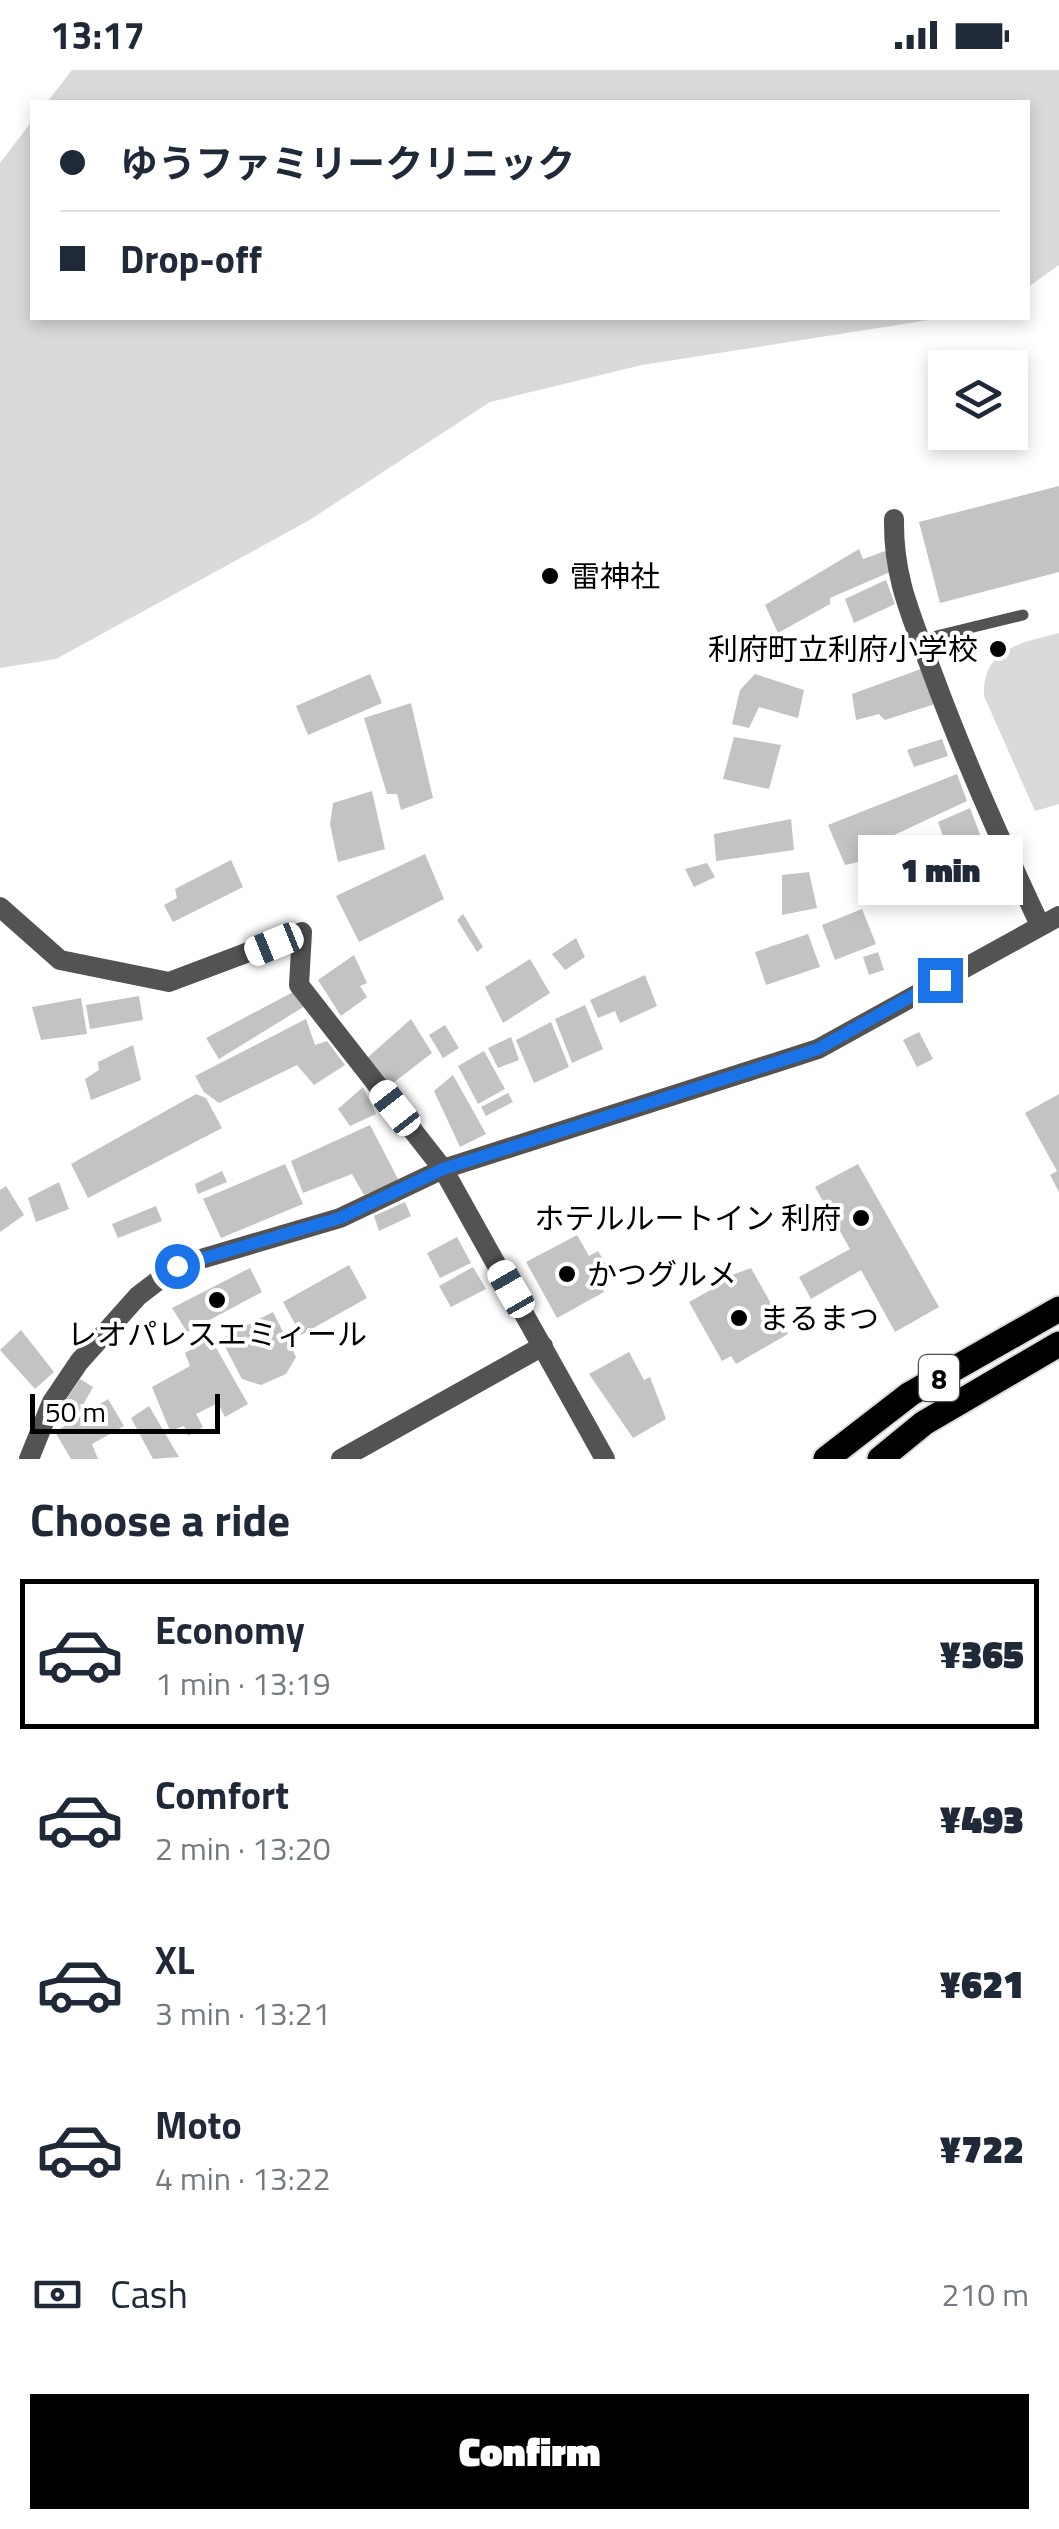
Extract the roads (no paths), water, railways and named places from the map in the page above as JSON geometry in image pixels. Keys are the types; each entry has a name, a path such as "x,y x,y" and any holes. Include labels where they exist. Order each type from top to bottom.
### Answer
{"main road":[{"name":"8","path":"826,1459 910,1394 1059,1309"},
{"name":"8","path":"880,1459 924,1423 1059,1344"}],"street":[{"path":"30,1459 52,1402 78,1362 138,1296 177,1266 340,1218 443,1169 818,1049 1049,921 966,764 894,563 894,519"},
{"path":"0,907 60,960 169,982 302,932 298,985 443,1169 605,1459"},
{"path":"341,1459 543,1346"}],"lane":[{"path":"920,640 1023,614"}],"place":[{"name":"雷神社","path":"550,576"},
{"name":"利府町立利府小学校","path":"998,649"},
{"name":"ホテルルートイン 利府","path":"861,1218"},
{"name":"かつグルメ","path":"567,1274"},
{"name":"レオパレスエミィール","path":"217,1300"},
{"name":"まるまつ","path":"739,1318"}]}
